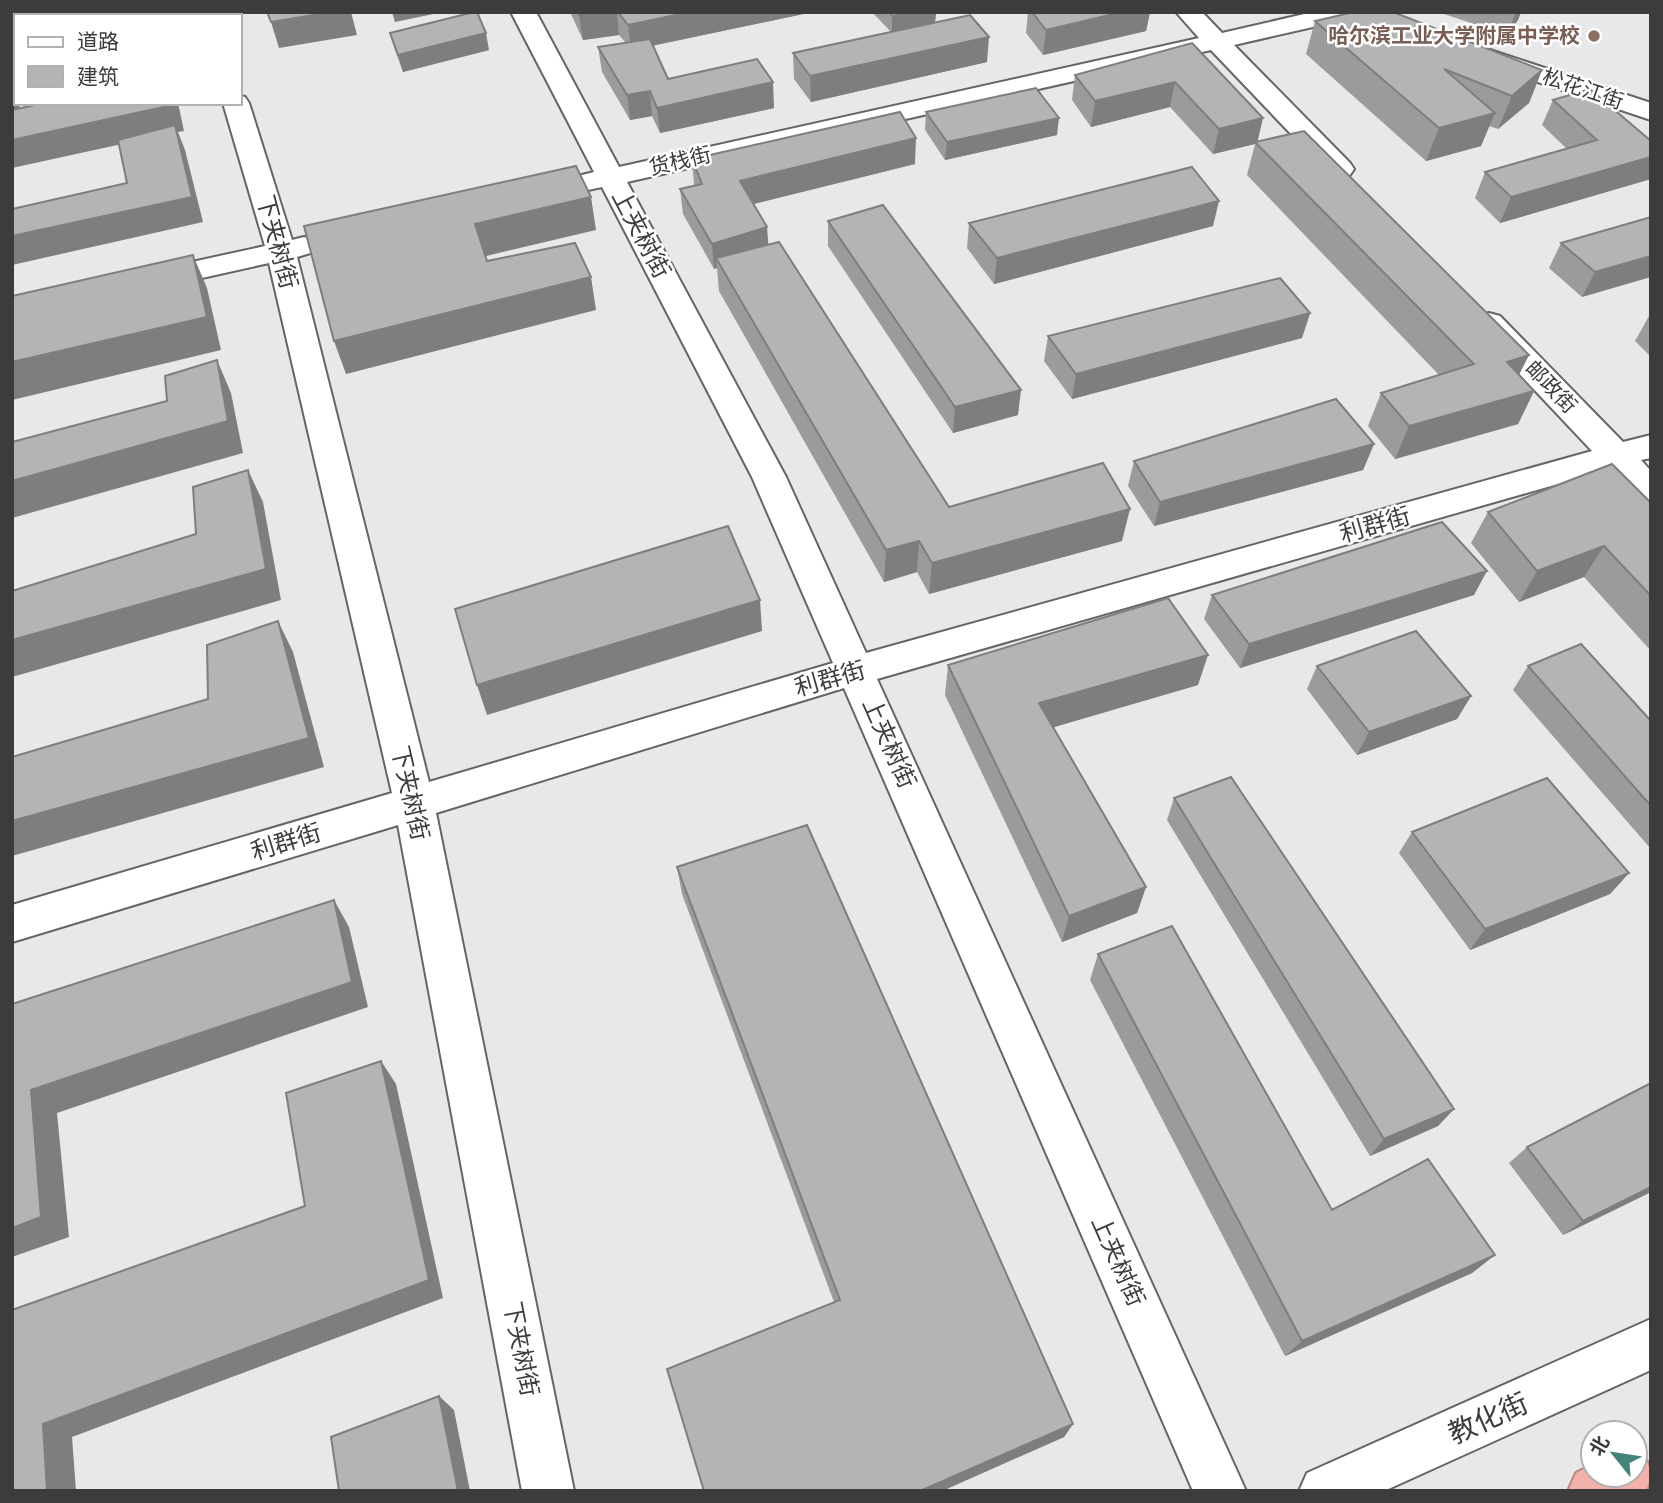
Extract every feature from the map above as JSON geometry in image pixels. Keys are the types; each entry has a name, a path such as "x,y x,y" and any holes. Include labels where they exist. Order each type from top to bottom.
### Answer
{"street":[{"name":"上夹树街","path":"523,12 769,477 1220,1491"},
{"path":"1188,12 1360,190"},
{"name":"货栈街","path":"558,189 1217,41 1358,14"},
{"name":"松花江街","path":"1472,51 1651,112"},
{"name":"下夹树街","path":"237,105 281,251 414,803 548,1491"},
{"path":"120,287 334,239"},
{"name":"邮政街","path":"1475,308 1634,451 1651,492"},
{"name":"利群街","path":"12,924 857,670 1634,451"},
{"name":"教化街","path":"1325,1491 1651,1344"}],"building":[{"path":"12,12 127,12 14,14 12,36"},
{"path":"267,12 332,12 271,22"},
{"path":"477,12 486,33 398,55 390,33"},
{"path":"618,12 690,12 628,25"},
{"path":"889,12 910,12 892,16"},
{"path":"1032,12 1122,12 1046,30"},
{"path":"1354,12 1393,12 1542,70 1512,96 1444,69 1495,113 1439,128 1315,21"},
{"path":"970,15 989,37 810,76 793,53"},
{"path":"650,39 668,79 757,59 773,82 657,108 650,91 627,95 598,47"},
{"path":"1192,43 1263,118 1219,129 1175,82 1095,101 1075,75"},
{"path":"1036,88 1059,118 947,142 926,112"},
{"path":"1590,89 1651,141 1651,157 1511,197 1485,172 1597,140 1553,100"},
{"path":"35,105 173,105 12,140 12,110"},
{"path":"900,112 916,138 740,181 767,227 712,244 680,189 702,184 692,159"},
{"path":"175,125 192,197 12,236 12,209 127,183 118,140"},
{"path":"1304,131 1529,355 1507,362 1534,391 1409,426 1381,393 1474,364 1255,142"},
{"path":"576,166 591,197 475,224 487,261 575,243 591,277 334,341 304,226"},
{"path":"1192,167 1219,201 997,258 969,223"},
{"path":"883,205 1021,390 955,407 828,221"},
{"path":"1651,217 1651,256 1595,272 1561,243"},
{"path":"779,242 949,507 1103,463 1130,509 932,563 919,541 886,550 716,258"},
{"path":"193,255 207,317 12,362 12,296"},
{"path":"1280,278 1310,313 1076,374 1048,336"},
{"path":"217,360 228,421 12,481 12,442 167,401 165,376"},
{"path":"1336,399 1374,444 1160,502 1134,461"},
{"path":"1612,464 1651,503 1651,596 1604,546 1537,571 1488,512"},
{"path":"248,470 266,569 12,640 12,591 196,534 193,487"},
{"path":"1442,522 1487,571 1249,644 1212,595"},
{"path":"728,526 760,600 477,685 455,609"},
{"path":"1168,598 1208,655 1039,703 1146,887 1069,916 948,665"},
{"path":"278,621 309,738 12,821 12,757 208,699 207,645"},
{"path":"1416,631 1471,696 1369,732 1317,666"},
{"path":"1581,644 1651,721 1651,806 1528,666"},
{"path":"1231,777 1454,1109 1384,1139 1174,798"},
{"path":"1547,778 1629,873 1485,929 1412,832"},
{"path":"807,825 1073,1424 920,1491 704,1491 667,1369 840,1300 677,867"},
{"path":"334,900 352,982 31,1090 41,1217 12,1228 12,1004"},
{"path":"1172,926 1332,1210 1428,1159 1495,1255 1302,1341 1098,954"},
{"path":"381,1061 429,1280 43,1424 47,1491 12,1491 12,1310 305,1206 286,1093"},
{"path":"1651,1083 1651,1187 1583,1221 1527,1147"},
{"path":"439,1396 458,1491 339,1491 331,1437"}],"place":[{"name":"哈尔滨工业大学附属中学校","path":"1594,36"}]}
